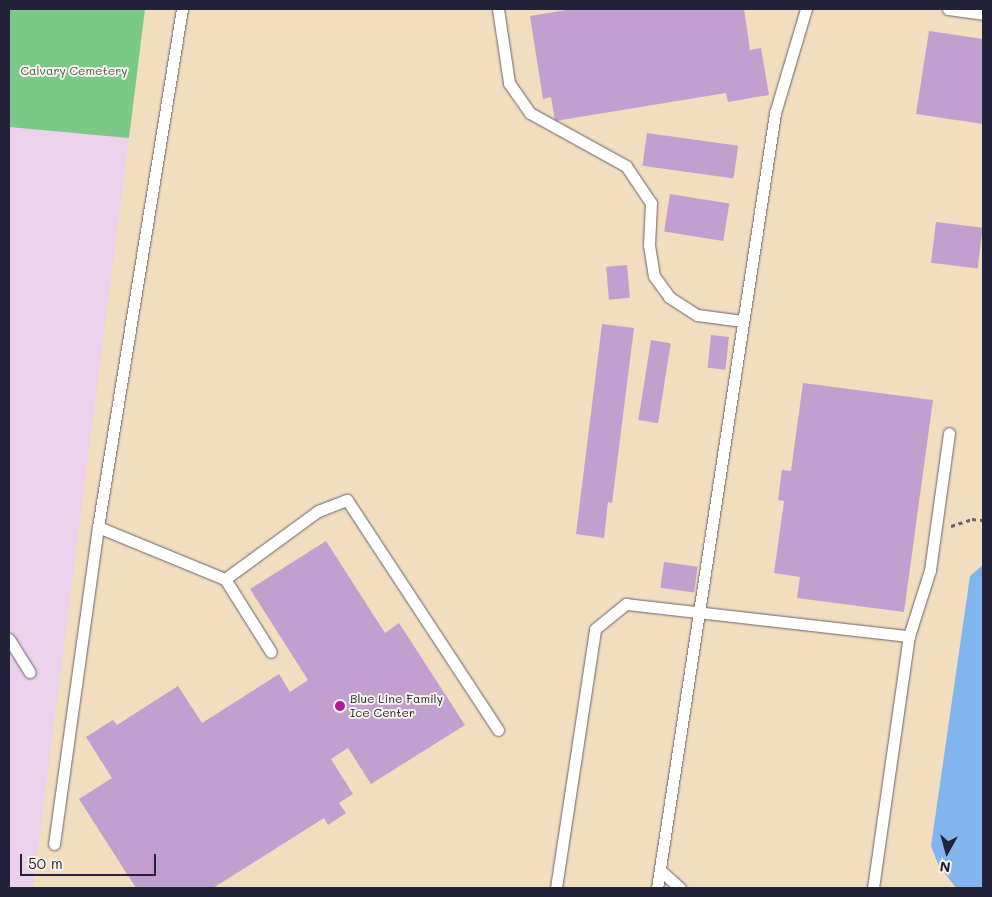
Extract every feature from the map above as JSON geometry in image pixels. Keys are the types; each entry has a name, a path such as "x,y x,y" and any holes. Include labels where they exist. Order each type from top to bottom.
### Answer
{"lane":[{"path":"54,844 98,527 182,9"},
{"path":"498,9 509,83 530,113 626,166 652,203 648,245 654,276 669,297 697,315 743,321"},
{"path":"657,888 775,112 806,9"},
{"path":"948,9 983,14"},
{"path":"873,888 909,636 930,570 949,433"},
{"path":"225,579 318,511 348,500 498,730"},
{"path":"98,527 225,579 271,652"},
{"path":"556,888 595,629 626,604 700,610 909,636"},
{"path":"9,639 30,672"},
{"path":"660,870 680,888"}],"path":[{"path":"946,529 961,521 983,520"}],"shaded area":[{"path":"9,127 129,138 33,888 9,888"}],"green space":[{"name":"Calvary Cemetery","path":"9,9 145,9 129,138 9,127"}],"water":[{"path":"983,565 983,888 956,888 938,864 931,846 970,576"}],"building":[{"path":"573,9 744,9 750,50 761,48 769,95 728,102 726,93 555,121 551,97 543,99 530,16"},
{"path":"929,31 983,39 983,124 916,114"},
{"path":"647,133 738,146 734,178 642,166"},
{"path":"670,194 729,203 723,241 664,232"},
{"path":"936,222 983,228 978,268 931,263"},
{"path":"627,265 630,298 609,300 606,267"},
{"path":"602,324 634,328 612,503 608,502 604,538 576,534"},
{"path":"711,335 729,337 725,370 708,368"},
{"path":"651,340 671,343 658,423 638,420"},
{"path":"803,383 933,400 904,612 797,598 800,577 774,573 784,501 778,500 782,470 791,471"},
{"name":"Blue Line Family Ice Center","path":"326,541 385,633 399,623 465,725 371,784 348,748 331,759 353,794 339,803 346,813 328,825 324,818 213,888 136,888 79,799 112,778 86,737 113,720 117,725 178,686 202,723 279,674 290,692 308,680 250,589"},
{"path":"664,562 698,567 694,592 660,588"}],"place":[{"name":"Blue Line Family Ice Center","path":"340,706"}]}
